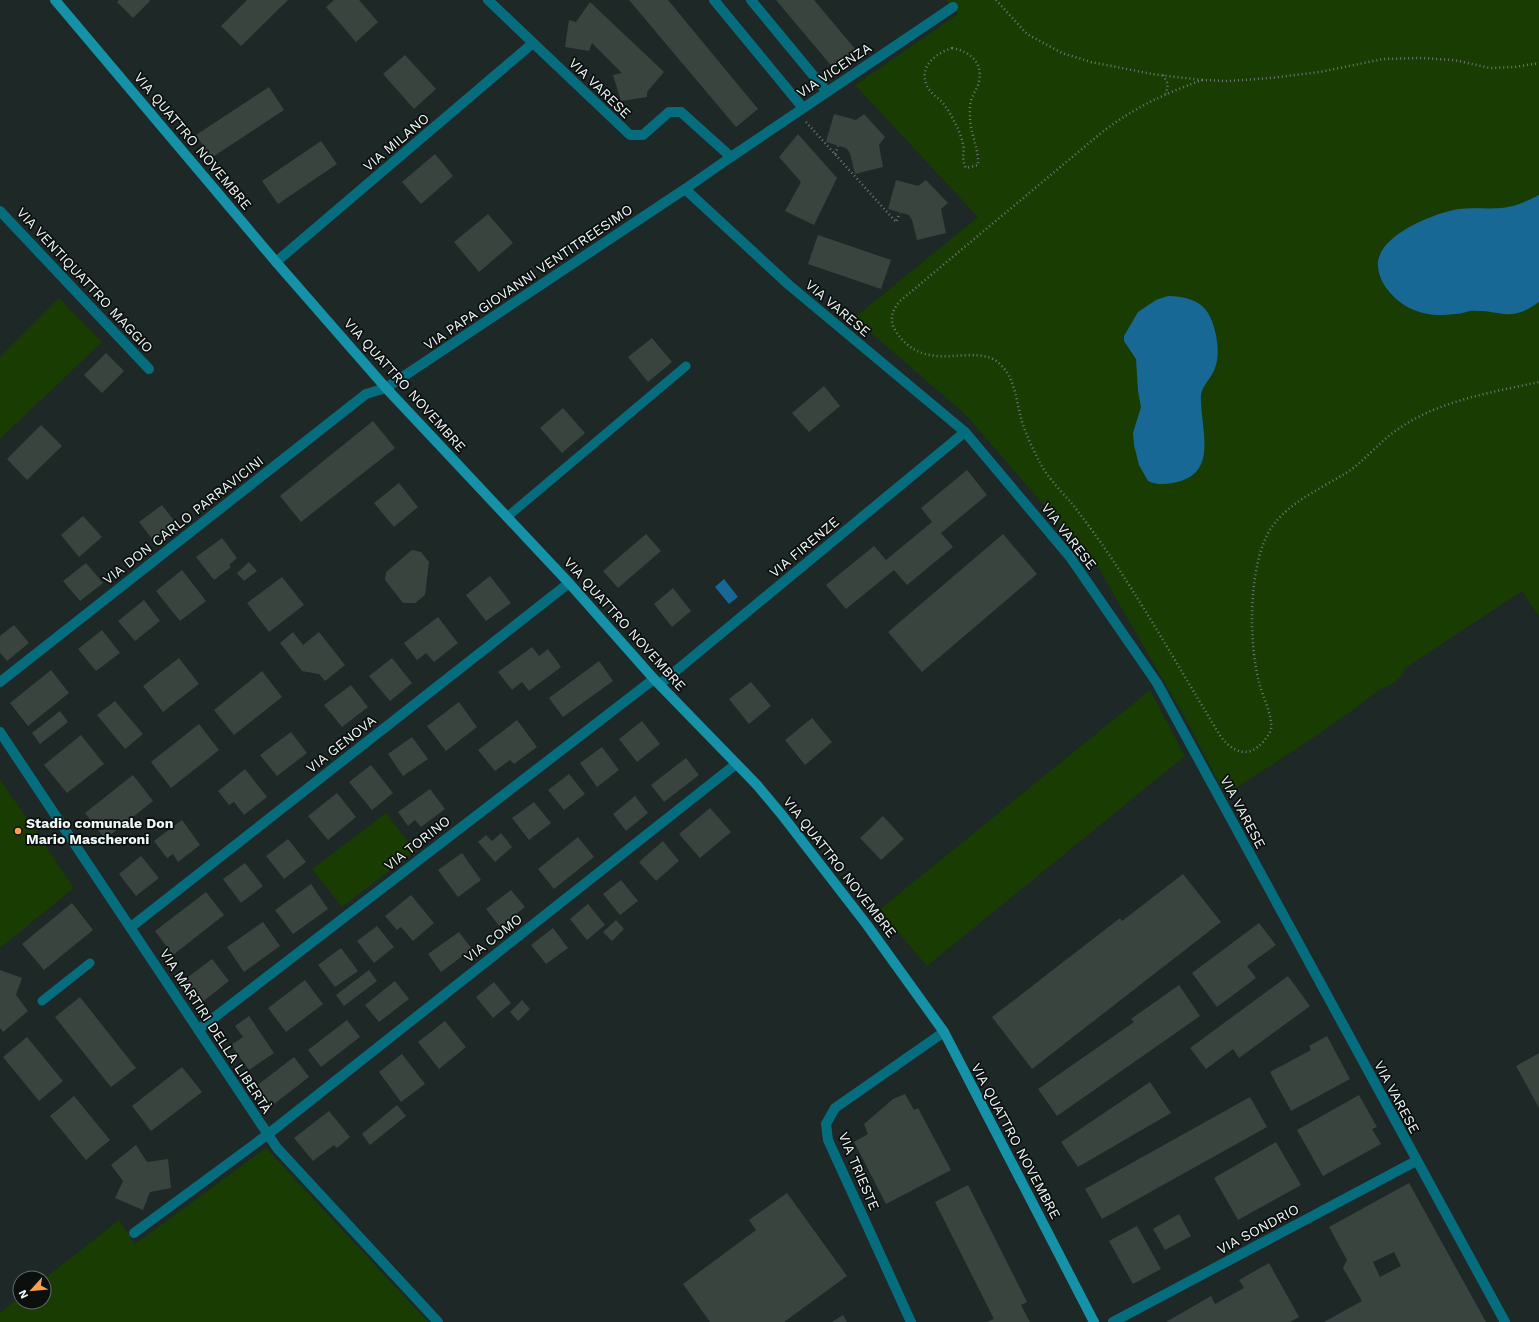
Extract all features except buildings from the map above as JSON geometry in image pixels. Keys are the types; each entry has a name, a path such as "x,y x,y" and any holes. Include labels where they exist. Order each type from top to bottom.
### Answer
{"street":[{"name":"VIA QUATTRO NOVEMBRE","path":"55,0 276,262 386,388 569,583 657,682 736,764 782,815 905,976 944,1032 1094,1322"},
{"name":"VIA VARESE","path":"488,0 630,135 642,135 668,112 682,112 731,157"},
{"path":"714,0 800,110"},
{"path":"751,0 827,92"},
{"name":"VIA VICENZA","path":"731,157 952,7"},
{"name":"VIA MILANO","path":"276,262 533,43"},
{"path":"685,189 731,157"},
{"name":"VIA VARESE","path":"685,189 790,286 965,432 1070,557 1157,683 1505,1322"},
{"name":"VIA PAPA GIOVANNI VENTITREESIMO","path":"386,388 685,189"},
{"name":"VIA VENTIQUATTRO MAGGIO","path":"0,211 149,369"},
{"name":"VIA DON CARLO PARRAVICINI","path":"0,682 366,394 386,388"},
{"name":"VIA FIRENZE","path":"657,682 965,432"},
{"name":"VIA GENOVA","path":"131,928 569,583"},
{"name":"VIA TORINO","path":"198,1030 657,682"},
{"name":"VIA MARTIRI DELLA LIBERTÀ","path":"0,732 267,1135 277,1148 438,1322"},
{"name":"VIA COMO","path":"134,1233 267,1135 736,764"},
{"name":"VIA TRIESTE","path":"910,1322 828,1140 826,1124 835,1108 944,1032"},
{"name":"VIA SONDRIO","path":"1113,1322 1416,1161"}],"lane":[{"path":"507,517 686,366"},
{"path":"42,1001 90,963"}],"path":[{"path":"996,0 1027,34 1062,53 1091,62 1163,75 1202,80 1229,81 1271,78 1320,72 1383,59 1419,58 1454,60 1490,68 1515,68 1539,63"},
{"path":"952,48 961,49 970,54 977,62 980,73 979,82 970,107 970,128 978,159 978,165 966,168 963,162 964,145 961,137 947,108 927,86 927,66 933,57 941,51 952,48"},
{"path":"1163,75 1168,84 1165,94"},
{"path":"1202,80 1165,94 1125,115 1101,133 900,301 893,310 891,319 899,336 906,344 921,353 951,357 976,355 986,357 1001,365 1013,384 1021,420 1040,464 1074,507 1122,574 1221,737 1229,746 1238,752 1247,753 1261,744 1268,736 1271,728 1270,716 1258,681 1254,658 1253,625 1257,566 1264,541 1273,527 1289,509 1348,472 1394,432 1412,420 1458,400 1539,382"},
{"path":"800,110 835,154 896,222 900,213"},
{"path":"835,154 838,146"}],"green space":[{"path":"946,0 1539,0 1539,617 1522,591 1404,669 1403,674 1397,681 1375,693 1359,706 1239,786 1231,790 1225,790 1220,785 1189,725 1099,569 966,415 854,318 978,217 855,85 958,14"},
{"path":"59,298 102,342 0,439 0,357"},
{"path":"1150,690 1185,756 927,966 879,910"},
{"name":"Stadio comunale Don Mario Mascheroni","path":"0,779 74,888 0,948"},
{"path":"386,813 415,851 342,907 312,869"},
{"path":"266,1148 428,1322 0,1322 0,1313 12,1303 12,1310 52,1310 52,1273 119,1220 135,1244"}],"water":[{"path":"1539,195 1539,302 1529,309 1512,314 1470,311 1459,314 1445,315 1426,314 1409,308 1401,303 1383,283 1378,265 1382,251 1399,233 1411,226 1449,211 1465,208 1508,207 1520,204"},
{"path":"1168,296 1187,298 1195,301 1206,310 1216,335 1218,356 1214,372 1203,388 1201,395 1204,431 1204,456 1200,466 1193,475 1181,481 1160,484 1148,481 1139,465 1134,445 1133,433 1141,407 1138,391 1136,359 1124,341 1124,336 1138,312 1156,300"},
{"path":"724,579 738,597 729,604 715,587"}],"place":[{"name":"Stadio comunale Don Mario Mascheroni","path":"18,831"}]}
